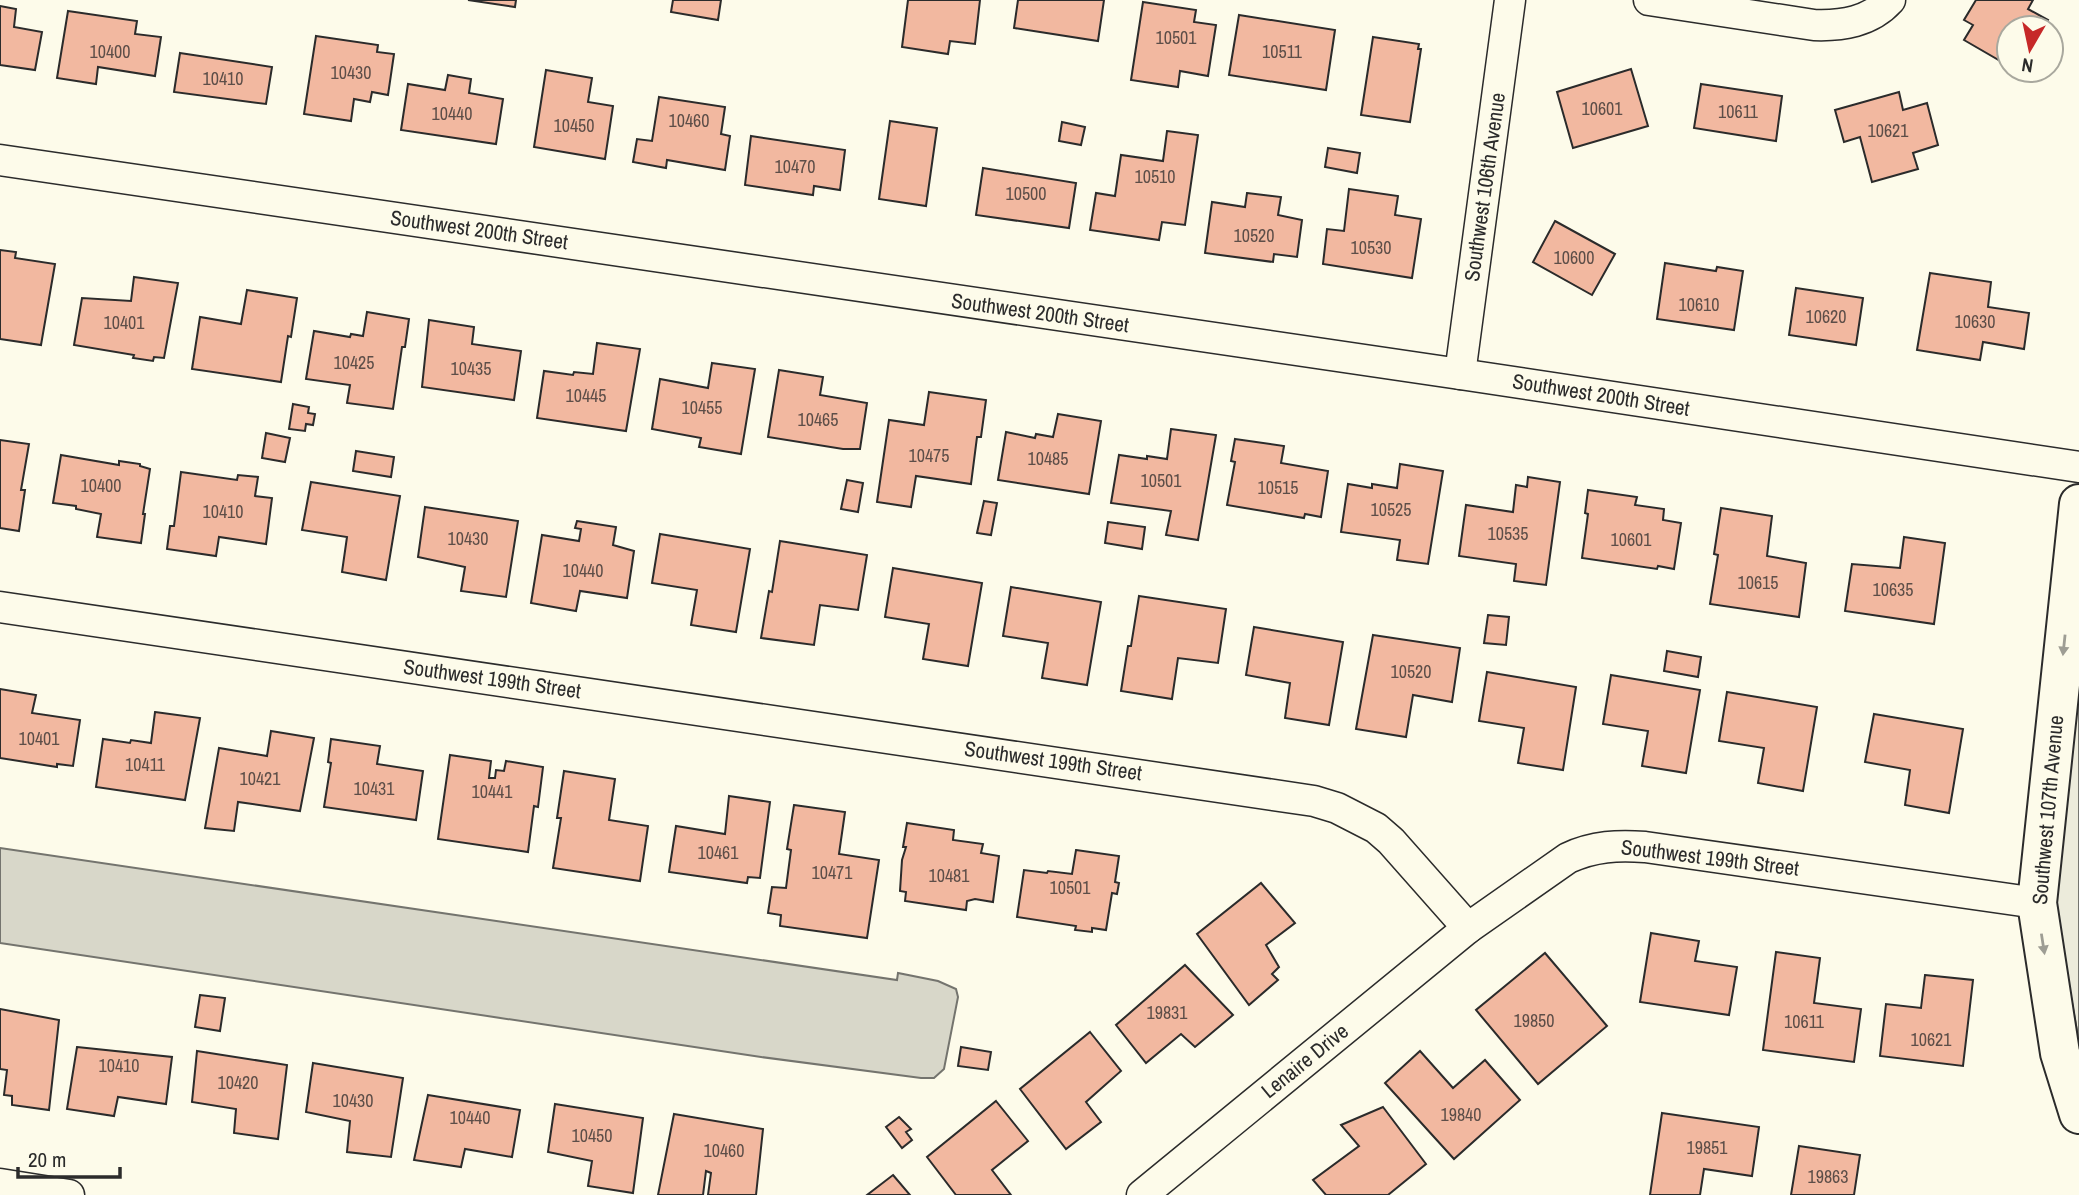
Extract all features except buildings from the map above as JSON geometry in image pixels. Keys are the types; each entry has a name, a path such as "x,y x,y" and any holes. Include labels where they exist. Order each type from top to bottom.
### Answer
{"main road":[{"name":"Southwest 107th Avenue","path":"2079,504 2037,903 2060,1053 2079,1114"}],"street":[{"name":"Southwest 106th Avenue","path":"1460,374 1510,0"},
{"path":"1648,0 1833,26 1872,15 1887,3"},
{"name":"Southwest 200th Street","path":"0,160 2079,467"},
{"name":"Southwest 199th Street","path":"0,607 1314,801 1337,808 1376,828 1391,841 1468,928 1568,858 1598,847 1623,845 2037,903"},
{"name":"Lenaire Drive","path":"1142,1195 1468,928"},
{"path":"0,1184 69,1195"}],"shaded area":[{"path":"2079,651 2079,1042 2058,924 2055,867"},
{"path":"0,848 897,980 898,973 938,981 956,989 958,997 944,1069 934,1078 921,1078 761,1057 0,943"}]}
